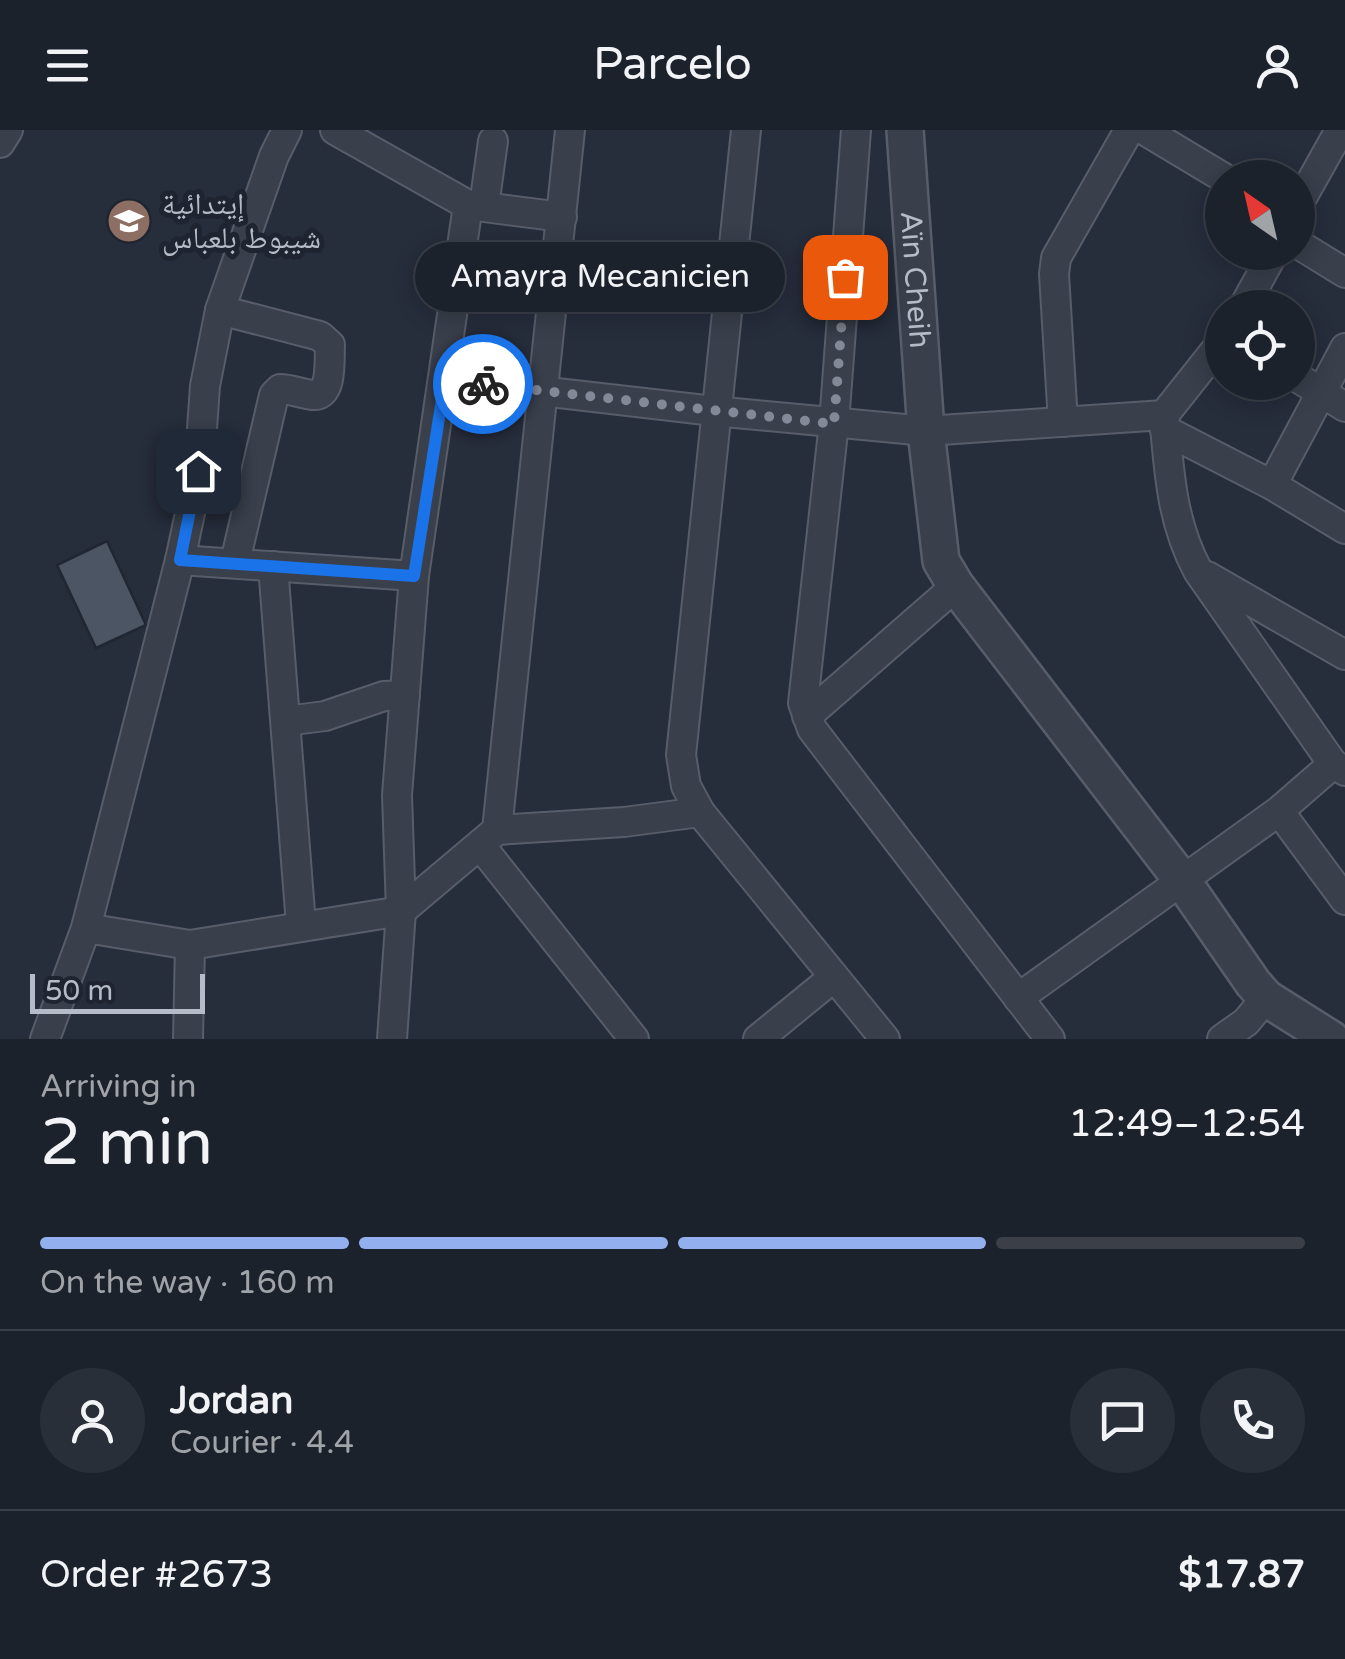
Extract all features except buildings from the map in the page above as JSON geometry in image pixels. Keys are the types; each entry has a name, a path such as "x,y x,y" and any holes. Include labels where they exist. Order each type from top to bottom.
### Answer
{"street":[{"path":"0,144 8,130"},
{"path":"45,1039 86,928 180,560 198,471 205,386 220,310 274,156 287,130"},
{"path":"335,130 476,206 562,217"},
{"path":"570,130 488,838 634,1039"},
{"path":"746,130 681,754 686,786 700,812 885,1039"},
{"path":"856,130 834,424 803,702 812,729 1050,1039"},
{"name":"Aïn Cheih","path":"906,130 926,431 942,561 956,586 1181,879 1250,1020"},
{"path":"1063,422 1056,258 1129,130"},
{"path":"1144,130 1205,167"},
{"path":"1315,175 1340,130"},
{"path":"392,1039 401,911 397,795 414,576 476,206 493,141"},
{"path":"1315,254 1345,273"},
{"path":"220,310 320,336 330,345 327,386 321,394 280,389 274,395 235,562"},
{"path":"1272,485 1334,400 1345,348"},
{"path":"1018,998 1339,767 1185,548 1172,502 1165,422 1205,366"},
{"path":"445,380 926,431 1063,422 1165,422 1345,529"},
{"path":"180,560 414,576"},
{"path":"274,566 301,924"},
{"path":"1198,570 1345,655"},
{"path":"807,716 956,586"},
{"path":"286,721 325,716 384,696 405,695"},
{"path":"1280,811 1345,900"},
{"path":"86,928 190,945 301,924 401,911 488,838 700,812"},
{"path":"188,1039 190,945"},
{"path":"758,1039 834,977"},
{"path":"1222,1039 1250,1020 1331,1039"}],"way so far":[{"path":"483,384 834,424 845,277"}],"place":[{"name":"إيتدائية شيبوط بلعباس","path":"129,221"},
{"name":"Amayra Mecanicien","path":"845,277"}],"route":[{"path":"198,471 180,560 414,576 445,380 483,384"}]}
